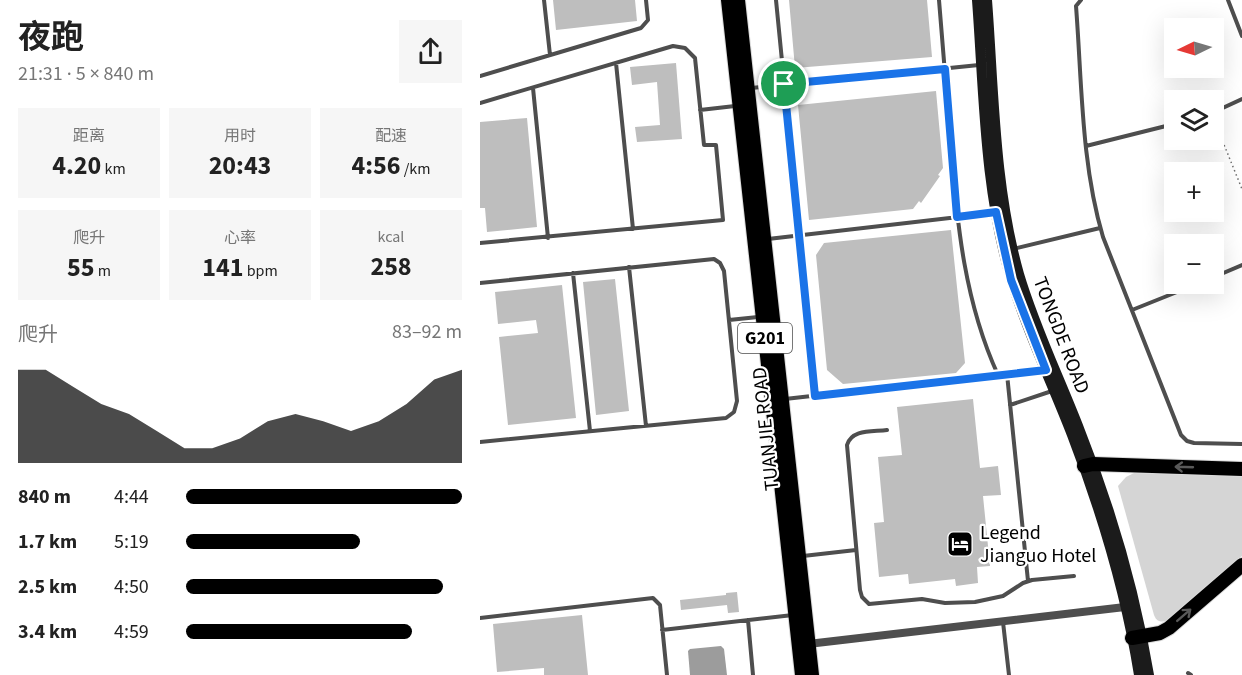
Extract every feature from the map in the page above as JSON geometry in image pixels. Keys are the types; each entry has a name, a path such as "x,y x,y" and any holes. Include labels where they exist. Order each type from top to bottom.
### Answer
{"highway":[{"name":"TUANJIE ROAD","path":"728,0 802,675"},
{"name":"TUANJIE ROAD","path":"738,0 812,675"},
{"path":"1088,465 1242,469"},
{"path":"1137,637 1160,633 1169,628 1242,565"}],"main road":[{"name":"TONGDE ROAD","path":"977,0 989,162 996,212 1011,280 1054,390 1088,465 1125,607 1149,675"},
{"name":"TONGDE ROAD","path":"987,0 1005,215 1035,320 1127,573 1137,637 1139,675"}],"street":[{"path":"808,644 1125,607"}],"lane":[{"path":"544,0 550,55"},
{"path":"480,76 641,28 648,20 646,0"},
{"path":"776,0 815,396"},
{"path":"939,0 957,217 974,311 984,344 998,375"},
{"path":"1081,0 1076,6 1086,147 1100,228 1181,435 1187,441 1194,443 1242,444"},
{"path":"1228,0 1242,36"},
{"path":"480,103 673,46 688,49 695,58 704,145 716,145 723,220 480,243"},
{"path":"616,63 633,229"},
{"path":"747,88 982,65"},
{"path":"533,88 548,238"},
{"path":"1224,107 1242,99"},
{"path":"700,110 739,106"},
{"path":"1086,147 1164,127"},
{"path":"764,240 996,212"},
{"path":"1013,249 1100,228"},
{"path":"480,283 710,258 717,260 723,268 737,401 734,412 726,418 480,442"},
{"path":"1224,273 1242,266"},
{"path":"629,267 646,426"},
{"path":"573,273 590,431"},
{"path":"1131,310 1172,294"},
{"path":"729,320 762,316"},
{"path":"782,400 1046,370"},
{"path":"1007,374 1028,581"},
{"path":"1010,405 1054,390"},
{"path":"886,430 856,434 850,437 847,445 861,593 869,604 922,599 945,603 975,602 1003,596 1028,581 1074,576"},
{"path":"799,556 856,550"},
{"path":"480,618 650,598 660,605 668,675"},
{"path":"663,630 795,615"},
{"path":"748,620 753,675"},
{"path":"1003,621 1009,675"}],"path":[{"path":"1224,145 1242,189"}],"shaded area":[{"path":"1134,473 1242,476 1242,556 1168,621 1159,621 1154,615 1118,486 1126,477"},
{"path":"721,646 724,649 727,675 690,675 688,651 690,649"}],"building":[{"path":"553,0 635,0 637,21 556,30"},
{"path":"789,0 927,0 932,57 795,68"},
{"path":"676,63 682,139 637,142 635,127 660,125 657,82 632,85 630,67"},
{"path":"936,91 943,168 921,203 919,201 913,209 809,220 798,105"},
{"path":"527,118 537,227 487,232 485,208 480,208 480,122"},
{"path":"951,230 965,363 956,373 843,384 827,370 816,255 824,243"},
{"path":"615,279 629,411 596,415 583,282"},
{"path":"562,285 576,418 508,425 499,337 538,333 536,320 498,324 495,292"},
{"path":"973,399 980,468 998,466 1001,495 983,496 990,566 977,567 978,583 956,586 955,579 909,584 908,574 879,577 874,523 884,522 878,457 902,455 897,407"},
{"path":"737,592 739,612 728,613 727,605 681,610 680,600"},
{"path":"582,615 588,675 544,675 544,668 497,672 493,624"}],"place":[{"name":"Legend Jianguo Hotel","path":"960,544"}],"route":[{"path":"945,69 957,217 996,212 1011,280 1046,370 815,396 784,84 945,69"}]}
